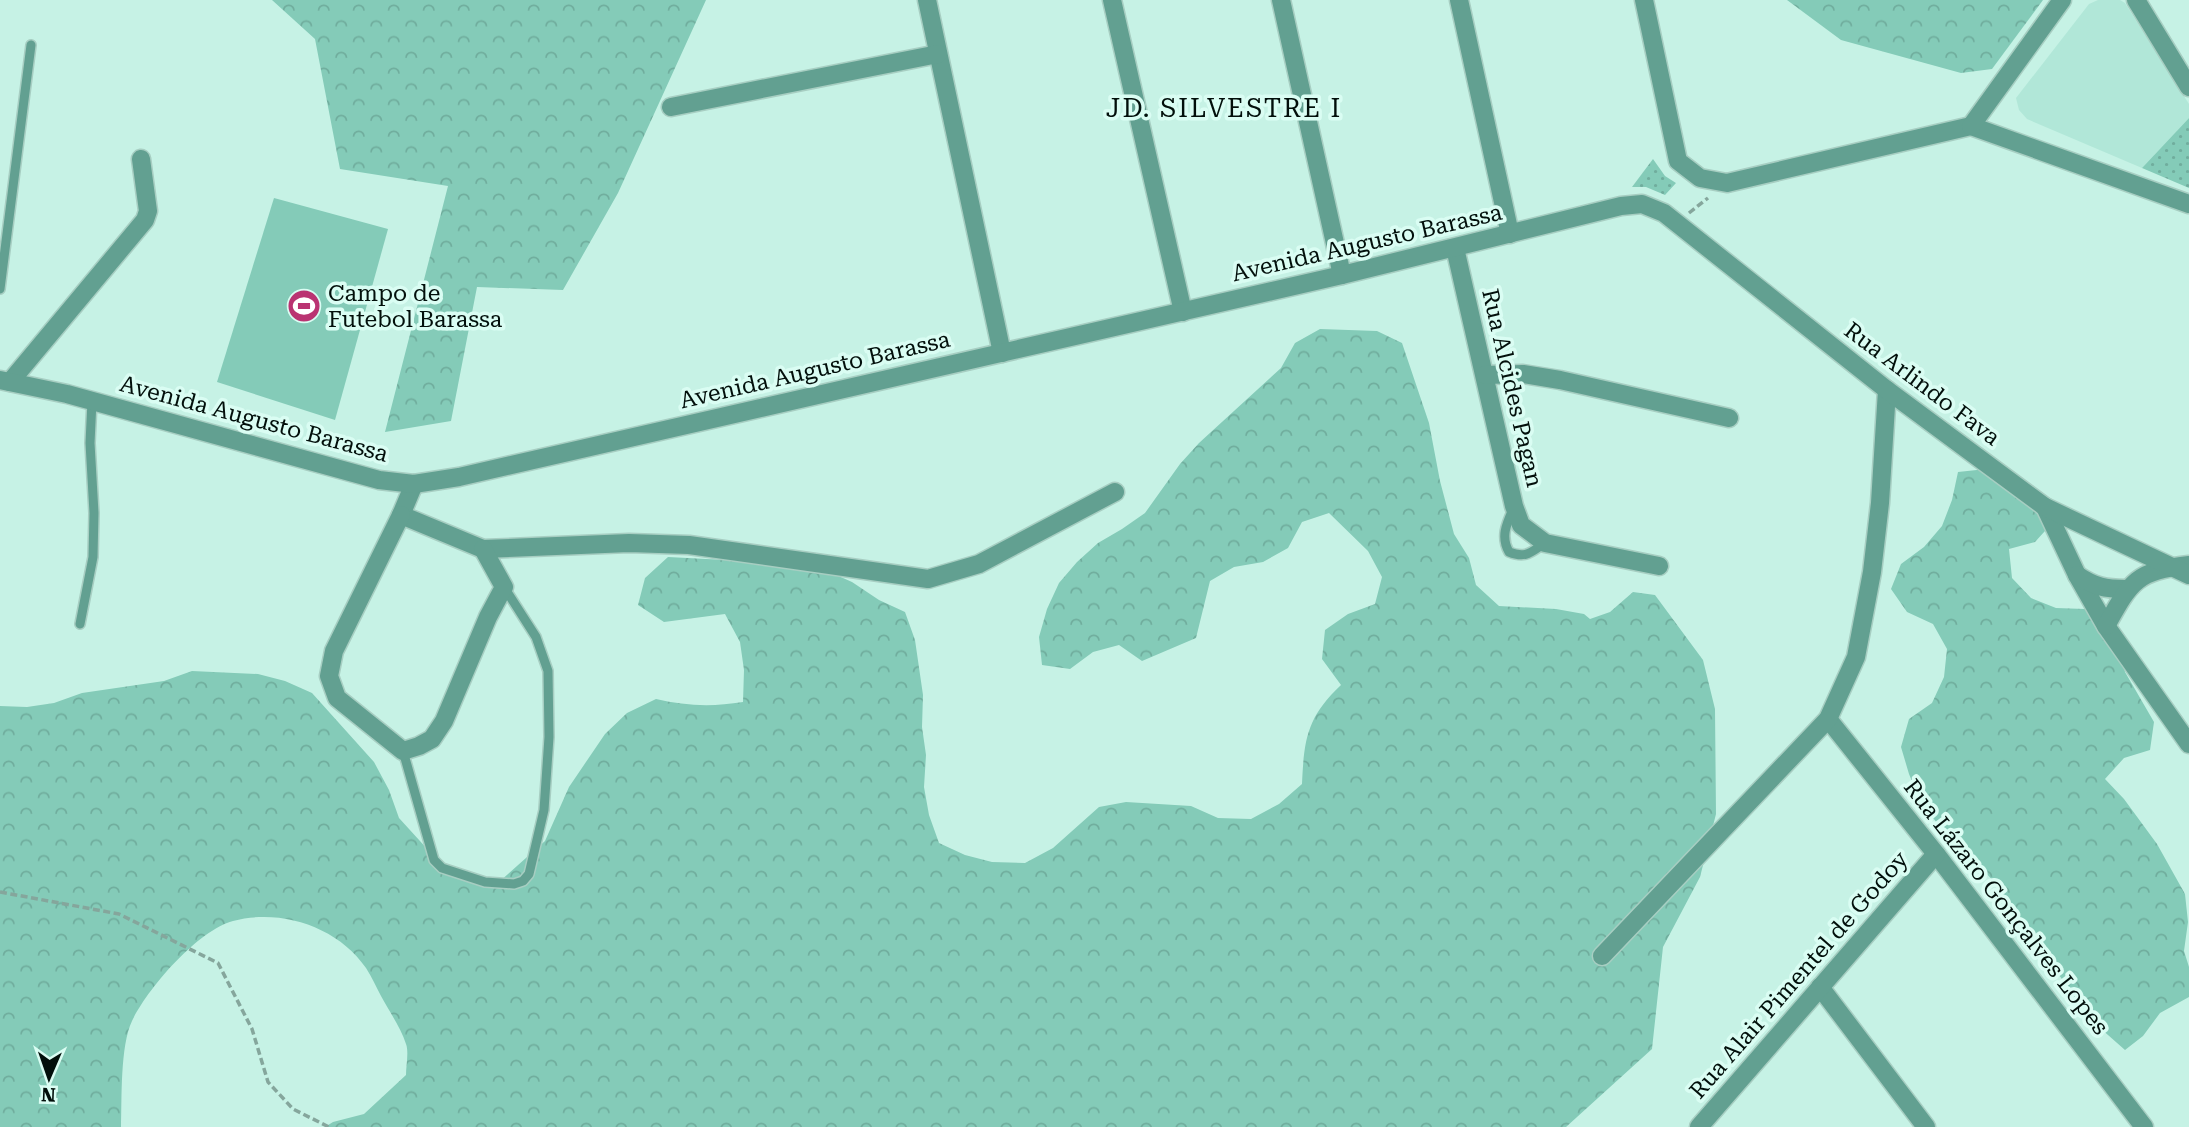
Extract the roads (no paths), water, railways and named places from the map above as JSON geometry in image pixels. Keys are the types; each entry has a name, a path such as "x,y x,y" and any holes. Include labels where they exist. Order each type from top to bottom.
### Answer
{"street":[{"path":"927,0 1002,353"},
{"path":"1112,0 1183,312"},
{"path":"1281,0 1342,275"},
{"path":"1459,0 1510,234"},
{"path":"1644,0 1678,161 1700,178 1727,183 1971,126 2189,204"},
{"path":"1971,126 2062,0"},
{"path":"2136,0 2189,87"},
{"path":"671,107 938,54"},
{"path":"5,381 145,220 148,211 141,159"},
{"name":"Avenida Augusto Barassa","path":"5,381 92,401 379,480 414,484 459,477 1183,312 1621,206 1642,204"},
{"name":"Rua Arlindo Fava","path":"1642,204 1664,213 1676,222 1887,390 2045,507 2180,566 2189,575"},
{"name":"Rua Alcides Pagan","path":"1455,248 1514,506 1521,524 1538,538"},
{"path":"1485,375 1523,374 1560,380 1729,418"},
{"path":"1602,956 1828,719 1856,657 1872,572 1880,503 1887,390"},
{"path":"414,484 334,651 329,676 337,698 403,751 432,738 444,721 488,617 504,587 483,549"},
{"path":"401,515 483,549 629,543 689,545 928,579 979,564 1115,492"},
{"path":"2045,507 2077,575 2106,626 2189,744"},
{"path":"1538,538 1659,566"},
{"path":"2106,626 2126,589 2138,578 2180,566"},
{"path":"2077,575 2092,585 2126,589"},
{"name":"Rua Lázaro Gonçalves Lopes","path":"1828,719 1936,855 2144,1127"},
{"name":"Rua Alair Pimentel de Godoy","path":"1699,1127 1936,855"},
{"path":"1820,987 1926,1127"}],"lane":[{"path":"0,289 31,45"},
{"path":"80,624 93,557 94,513 90,443 92,401"},
{"path":"1514,506 1504,535 1510,552 1520,556 1529,554 1538,538"},
{"path":"403,751 434,860 442,868 485,882 514,884 523,881 529,874 544,810 549,737 548,671 536,637 504,587"}],"place":[{"name":"Campo de Futebol Barassa","path":"304,306"}],"district":[{"name":"JD. SILVESTRE I","path":"1224,108"}]}
